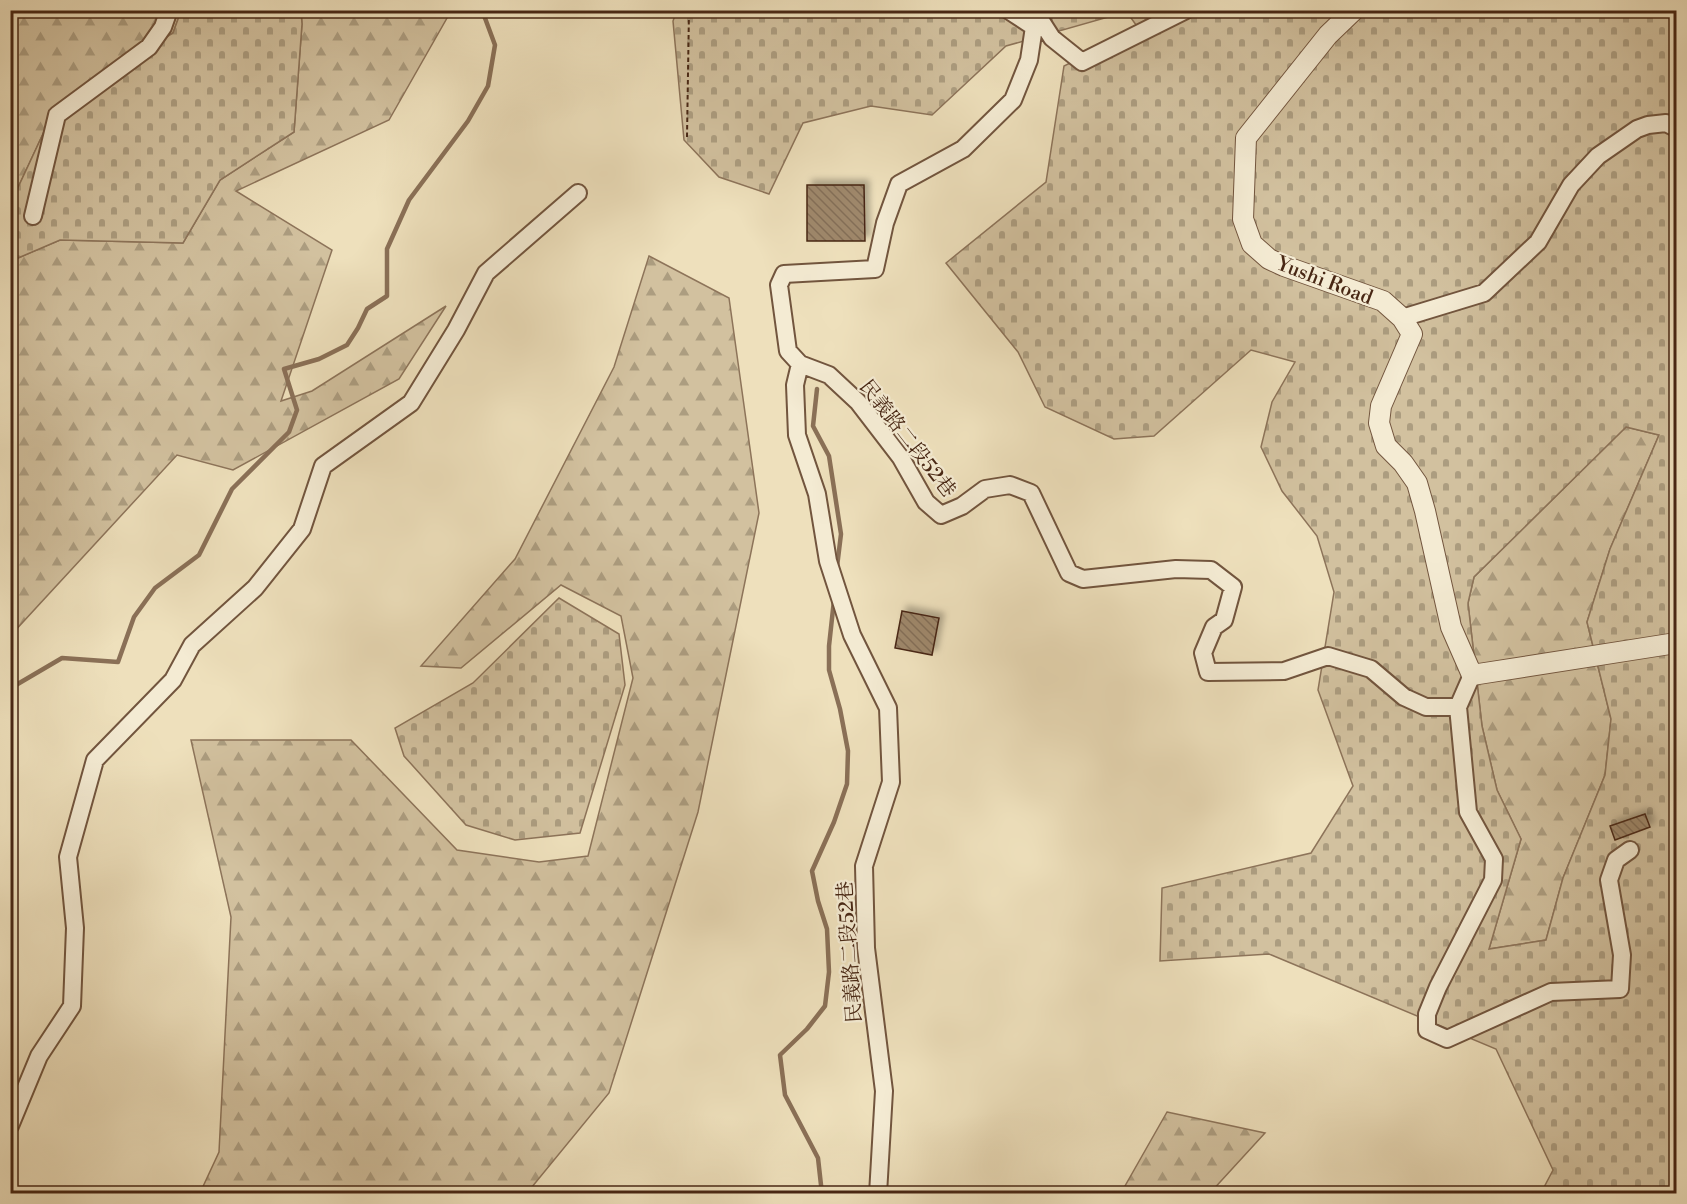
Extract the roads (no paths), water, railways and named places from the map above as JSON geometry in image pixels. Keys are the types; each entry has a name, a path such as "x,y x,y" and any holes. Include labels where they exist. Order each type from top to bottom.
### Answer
{"street":[{"path":"33,216 57,115 149,47 164,27 169,10"},
{"path":"800,364 788,351 779,285 784,274 875,269 885,223 899,184 963,149 1013,100 1029,60 1034,27 1008,10"},
{"path":"1034,10 1052,38 1082,62 1186,10"},
{"name":"Yushi Road","path":"1354,10 1328,35 1246,138 1243,219 1251,244 1269,259 1383,301 1402,318"},
{"path":"1630,850 1616,860 1609,880 1622,956 1620,989 1551,992 1447,1039 1427,1030 1427,1014 1438,987 1493,880 1494,860 1468,812 1458,707 1472,675 1451,627 1417,483 1403,463 1386,446 1379,423 1381,406 1412,334 1402,318 1484,293 1538,242 1571,185 1598,156 1648,124 1666,123 1677,128"},
{"path":"10,1126 39,1056 72,1006 75,928 68,857 95,760 173,680 192,645 255,588 302,529 323,466 411,403 456,330 486,273 578,193"},
{"name":"民義路二段52巷","path":"878,1194 884,1091 866,948 864,866 891,782 888,708 852,635 828,561 817,494 797,435 795,385 800,364 829,375 858,402 901,458 926,502 940,515 962,506 985,489 1010,485 1030,493 1069,573 1083,579 1176,569 1211,570 1233,587 1224,620 1214,627 1203,653 1208,672 1284,671 1328,656 1371,669 1404,697 1426,707 1458,707"},
{"path":"1472,675 1677,643"}],"waterway":[{"path":"10,693 16,685 62,658 118,662 134,617 155,588 199,555 232,489 289,432 297,410 284,369 319,359 347,345 367,309 387,296 387,249 409,200 468,121 488,86 495,45 482,10"},
{"path":"817,389 813,426 829,456 841,534 837,567"},
{"path":"822,1194 818,1158 785,1095 780,1055 807,1029 825,1006 829,972 827,929 812,871 834,822 847,784 848,751 840,709 829,670 834,600"}]}
